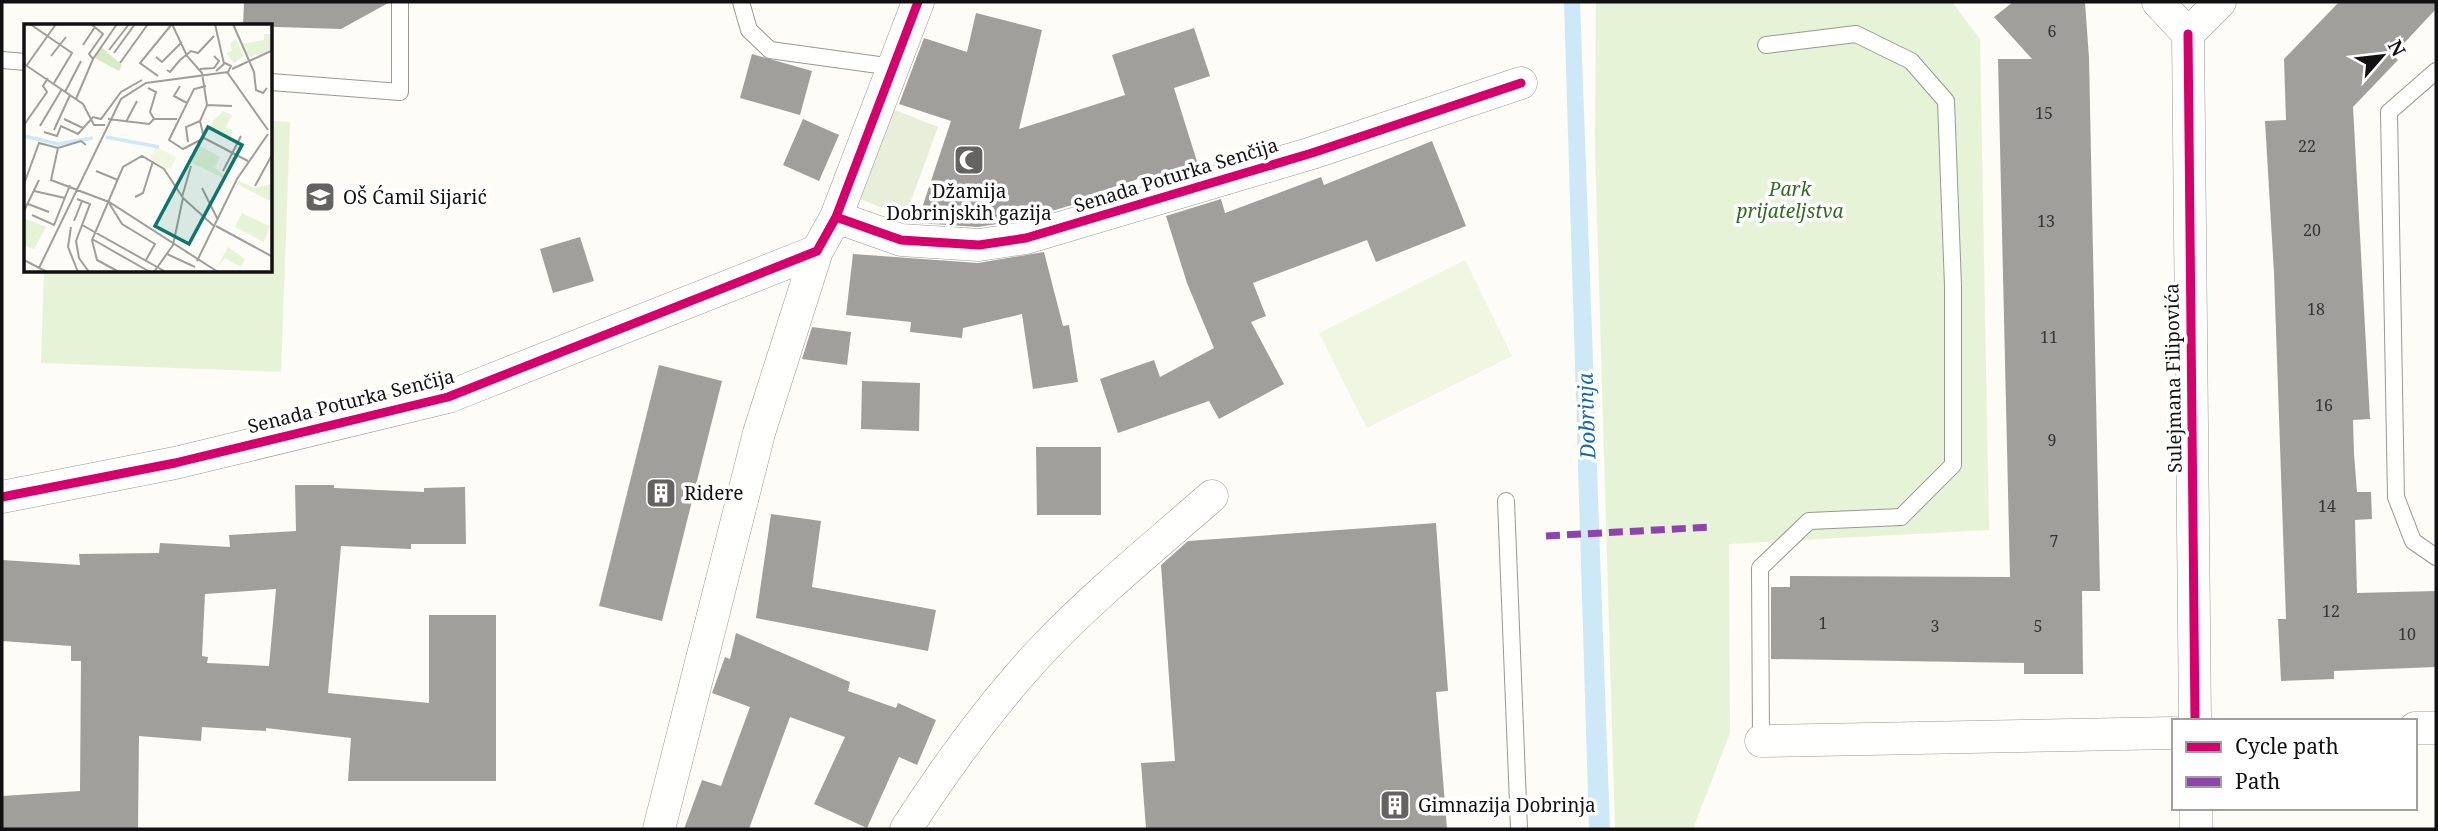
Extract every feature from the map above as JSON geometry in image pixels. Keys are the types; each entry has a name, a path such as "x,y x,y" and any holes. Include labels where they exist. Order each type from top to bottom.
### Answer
{"street":[{"path":"659,829 759,433 817,251 836,217 918,2"},
{"path":"2158,2 2188,34 2220,2"},
{"name":"Sulejmana Filipovića","path":"2188,34 2195,719"},
{"name":"Senada Poturka Senčija","path":"836,217 901,240 979,245 1026,238 1312,153 1521,83"},
{"name":"Senada Poturka Senčija","path":"2,497 175,463 448,397 817,251"},
{"path":"906,829 948,763 1006,690 1047,645 1128,569 1212,496"},
{"path":"2417,728 2436,727"},
{"path":"1761,741 2172,733"},
{"path":"2196,810 2196,829"}],"lane":[{"path":"273,82 400,92 400,2"},
{"path":"741,2 749,30 770,50 893,66"},
{"path":"1761,741 1760,568 1809,522 1901,517 1953,465 1953,286 1945,101 1911,61 1856,34 1766,45"},
{"path":"2,60 24,62"},
{"path":"2436,71 2389,112 2396,497 2413,541 2436,557"},
{"path":"1506,501 1519,829"}],"green space":[{"name":"Park prijateljstva","path":"1596,2 1952,2 1980,39 1989,530 1729,544 1730,733 1693,829 1615,829 1595,148"},
{"path":"890,108 938,127 905,217 855,197"},
{"path":"273,121 290,122 281,372 41,363 44,273 273,273"},
{"path":"1465,260 1512,356 1367,428 1319,333"}],"water":[{"name":"Dobrinja","path":"1564,2 1580,2 1610,829 1589,829"}],"building":[{"path":"244,2 390,2 341,29 243,24"},
{"path":"2013,2 2085,2 2089,58 2100,591 2082,591 2083,674 2024,674 2024,663 1771,659 1771,587 1790,587 1790,576 2010,577 1998,59 2032,59 1994,17"},
{"path":"2339,2 2436,2 2436,9 2393,55 2398,60 2353,107 2370,419 2353,420 2357,492 2371,492 2372,519 2355,520 2357,593 2436,591 2436,667 2334,671 2334,679 2281,681 2278,619 2286,619 2274,273 2265,121 2286,120 2284,59"},
{"path":"976,13 1042,30 1019,129 1125,95 1112,55 1194,28 1210,76 1174,88 1199,168 1155,181 1153,174 1074,200 1075,204 1022,220 978,227 917,223 951,121 899,104 924,38 967,52"},
{"path":"752,54 812,71 800,115 740,98"},
{"path":"803,119 839,135 819,181 783,165"},
{"path":"1432,141 1466,226 1376,262 1367,240 1253,283 1266,316 1251,322 1284,384 1219,419 1209,401 1118,433 1100,379 1154,360 1160,377 1214,348 1187,283 1166,216 1221,199 1225,213 1321,177 1324,185"},
{"path":"580,237 594,281 553,293 540,249"},
{"path":"1044,252 1063,326 1069,325 1078,382 1033,389 1022,314 963,328 962,338 910,332 911,322 846,315 853,254 978,263"},
{"path":"812,327 851,332 847,365 802,359"},
{"name":"Ridere","path":"659,365 722,381 662,621 599,606"},
{"path":"862,381 920,383 919,431 861,429"},
{"path":"1036,447 1101,447 1101,515 1037,515"},
{"path":"295,485 334,485 334,488 424,492 424,488 465,487 466,544 411,544 411,549 341,546 328,693 429,703 429,615 496,615 496,781 348,781 351,738 266,728 266,731 202,727 201,741 139,736 138,829 2,829 2,796 80,791 81,661 71,661 71,646 2,641 2,560 80,565 79,554 159,553 160,543 230,547 229,535 296,531","holes":["276,589 269,666 207,663 208,657 202,656 205,594"]},
{"path":"771,514 821,521 812,587 936,610 928,651 756,618"},
{"path":"1436,523 1448,691 1436,692 1447,829 1146,829 1141,763 1175,761 1161,565 1188,541"},
{"path":"736,633 850,682 848,691 896,708 898,703 936,720 917,765 899,757 867,828 814,804 845,737 790,717 749,829 684,829 702,780 721,786 750,707 712,693 725,657 730,659"}],"marked path":[{"path":"1546,536 1711,527"}],"cycle path":[{"path":"2,497 175,463 448,397 817,251 836,217 918,2"},
{"path":"2188,34 2195,719"},
{"path":"836,217 901,240 979,245 1026,238 1312,153 1521,83"}],"place":[{"name":"Džamija Dobrinjskih gazija","path":"969,160"},
{"name":"OŠ Ćamil Sijarić","path":"320,197"},
{"name":"Ridere","path":"661,493"},
{"name":"Gimnazija Dobrinja","path":"1395,805"}]}
